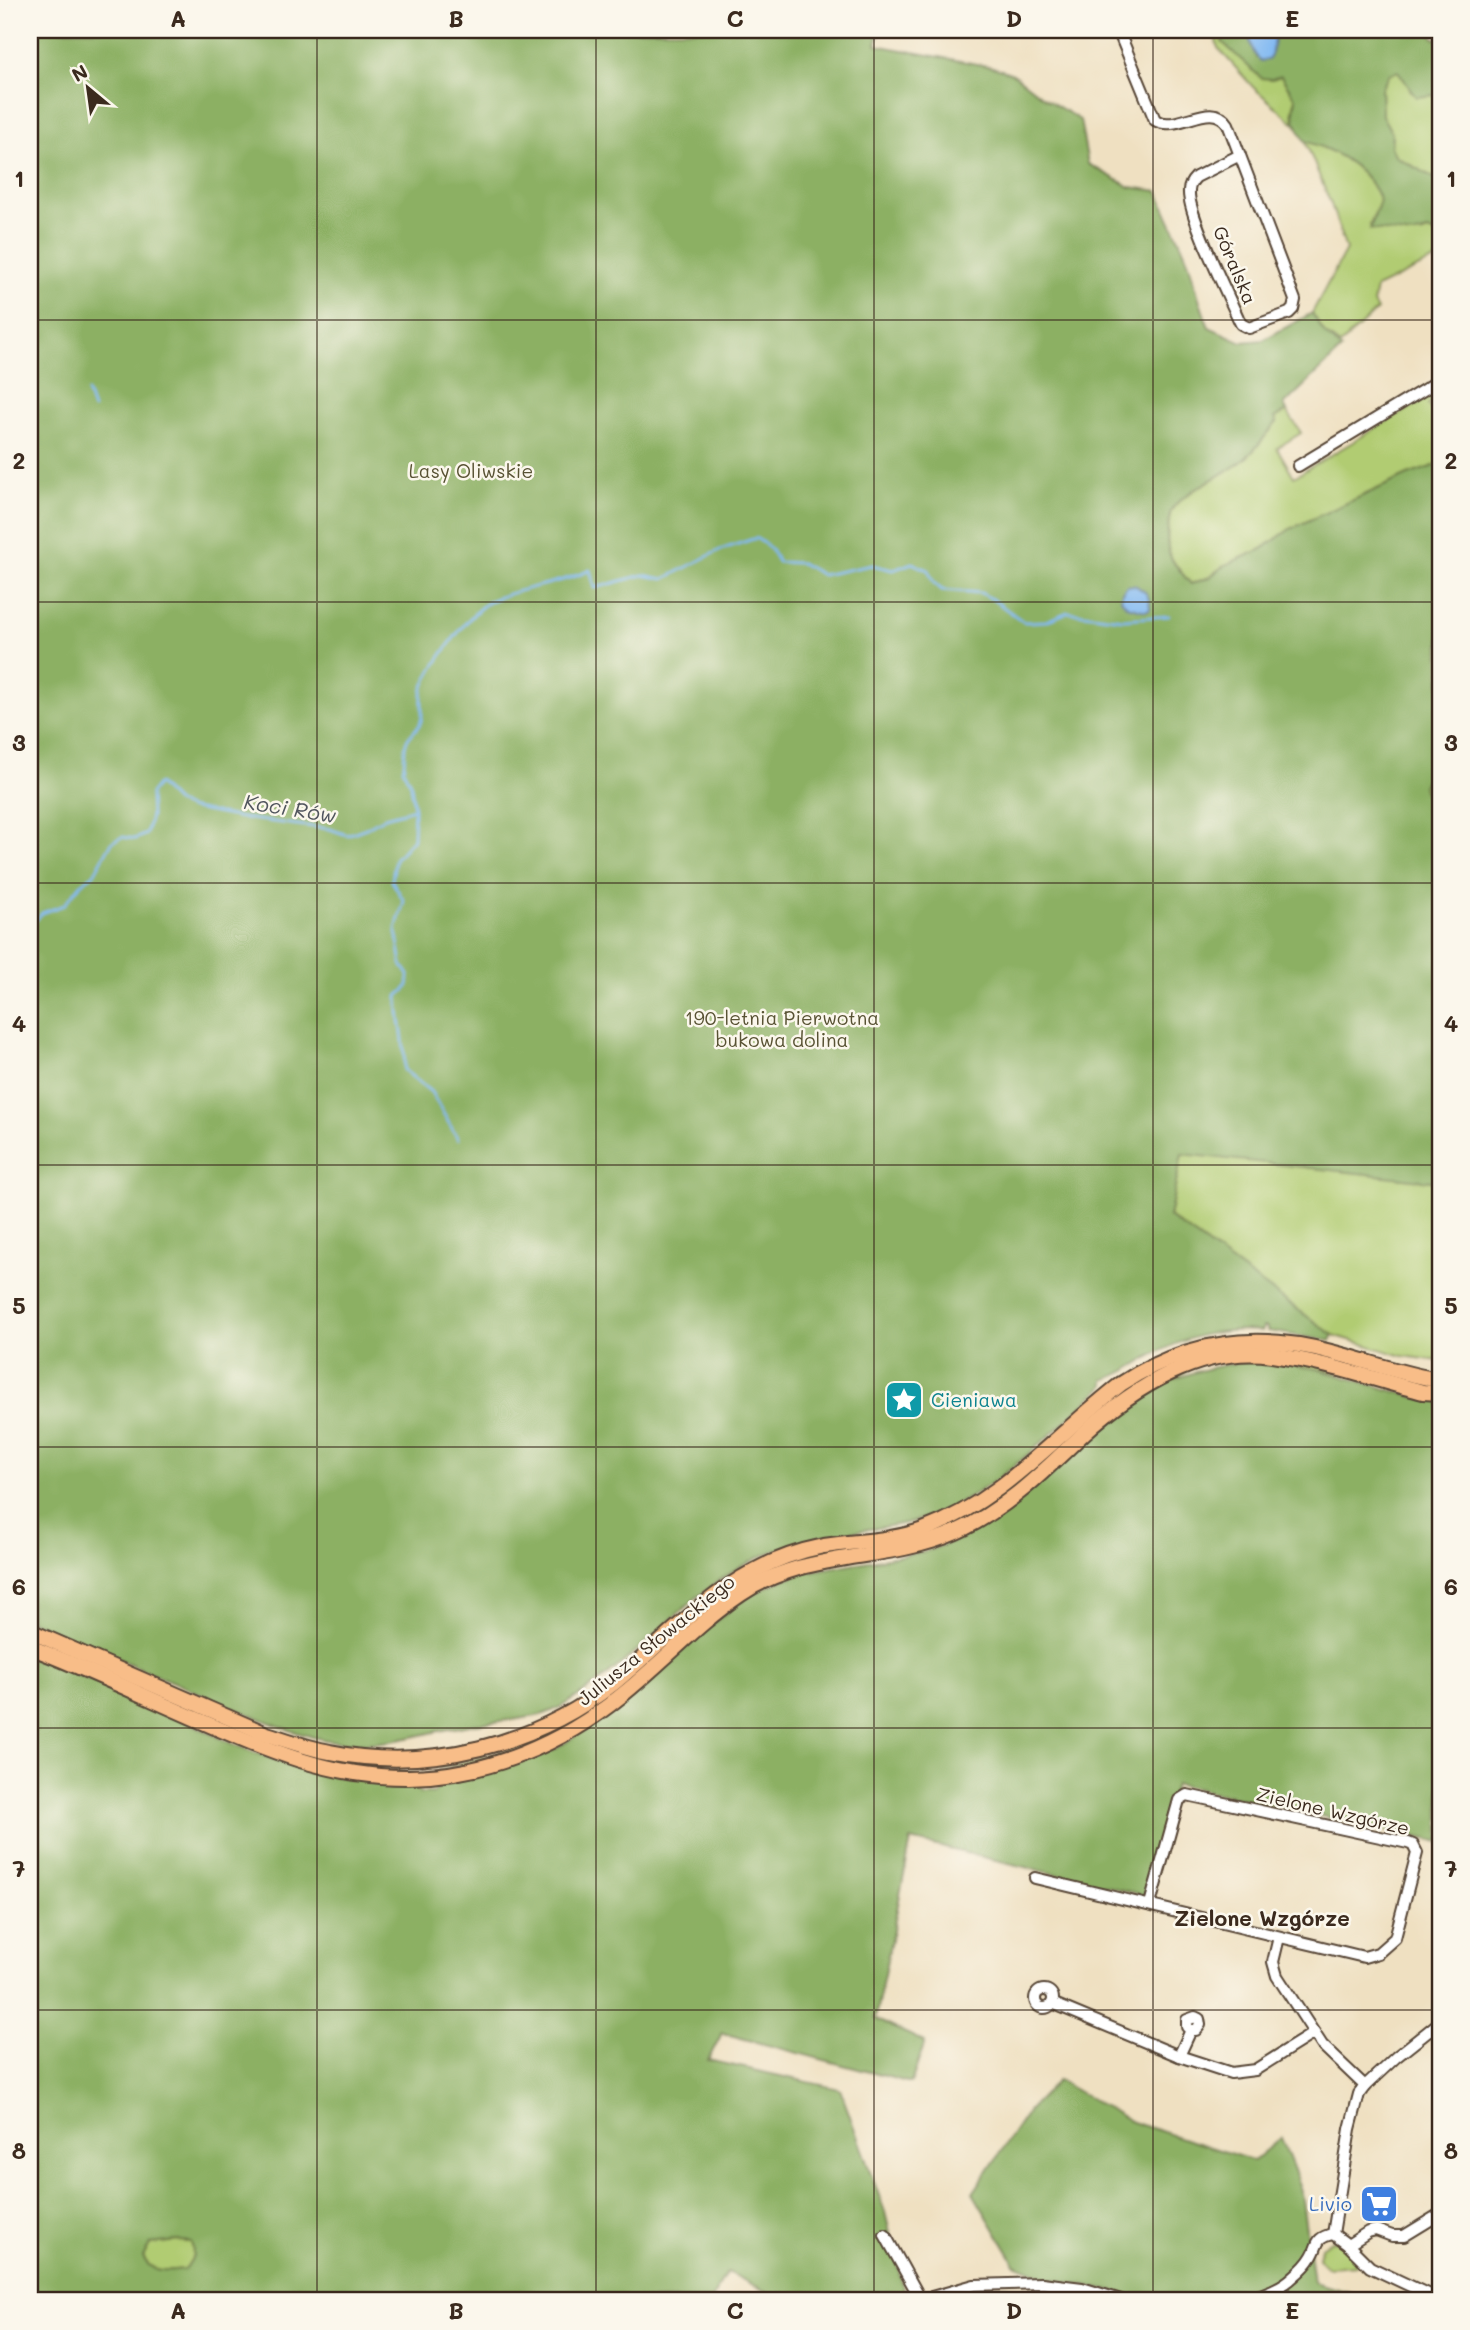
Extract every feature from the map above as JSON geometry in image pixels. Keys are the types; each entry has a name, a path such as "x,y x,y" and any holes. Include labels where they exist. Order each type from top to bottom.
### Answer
{"main road":[{"name":"Juliusza Słowackiego","path":"30,1631 253,1728 300,1745 331,1753 386,1759 460,1753 551,1723 582,1705 611,1684 719,1592 788,1555 920,1531 966,1512 1015,1477 1121,1384 1178,1354 1239,1341 1282,1343 1330,1351 1399,1372 1440,1380"},
{"name":"Juliusza Słowackiego","path":"30,1647 254,1745 316,1766 345,1773 383,1777 460,1772 522,1755 573,1730 625,1693 723,1607 768,1579 833,1558 912,1547 955,1532 979,1520 1029,1483 1113,1408 1174,1371 1223,1357 1268,1354 1322,1364 1423,1392 1440,1393"}],"street":[{"name":"Góralska","path":"1118,30 1155,120 1171,125 1204,115 1220,117 1228,124 1240,155 1295,300 1289,313 1255,327 1241,324 1205,244 1188,194 1192,181 1202,173 1240,155"},
{"path":"1298,466 1440,380"},
{"name":"Zielone Wzgórze","path":"1035,1878 1360,1957 1371,1956 1393,1941 1400,1925 1416,1858 1414,1847 1404,1842 1182,1796 1178,1800 1150,1904"},
{"path":"1279,1937 1273,1962 1274,1971 1330,2054 1365,2086"},
{"path":"1052,2003 1179,2056 1223,2071 1245,2072 1263,2065 1314,2033"},
{"path":"1333,2234 1354,2105 1365,2086 1440,2022"},
{"path":"1179,2056 1191,2030"},
{"path":"1348,2245 1376,2230 1392,2236 1404,2236 1440,2214"},
{"path":"1333,2234 1370,2267 1440,2300"},
{"path":"1248,2300 1285,2283 1313,2255 1314,2246 1320,2239 1333,2234"},
{"path":"885,2235 921,2300 974,2285 1042,2283 1082,2288 1121,2300"}],"green space":[{"name":"Lasy Oliwskie","path":"30,30 880,30 876,45 993,67 1013,74 1080,120 1088,164 1130,187 1158,191 1187,258 1209,327 1242,342 1263,340 1312,313 1325,334 1342,349 1284,405 1287,411 1275,418 1277,422 1246,458 1192,491 1176,505 1170,515 1167,537 1169,553 1191,584 1208,578 1225,565 1262,549 1290,529 1408,475 1440,464 1440,758 1437,775 1426,780 1423,786 1440,852 1440,1182 1182,1154 1169,1217 1333,1335 1331,1341 1267,1331 1267,1327 1263,1327 1262,1331 1202,1335 1161,1351 1104,1380 1104,1386 1042,1442 998,1479 974,1495 925,1518 816,1538 756,1559 732,1572 688,1604 627,1659 580,1695 552,1711 539,1715 381,1742 351,1743 319,1739 259,1718 30,1621"},
{"path":"1220,30 1226,30 1223,42 1280,75 1296,99 1293,109 1294,123 1253,87 1218,48 1216,41"},
{"path":"1226,30 1249,30 1256,57 1276,30 1431,30 1435,39 1440,38 1440,88 1435,95 1416,97 1398,71 1389,74 1381,89 1382,116 1392,133 1391,147 1396,157 1440,181 1440,236 1428,231 1411,235 1370,229 1380,201 1368,179 1350,162 1305,141 1295,121 1296,99 1281,76 1261,78 1222,42"},
{"path":"1398,71 1411,91 1435,95 1440,88 1440,181 1396,157 1391,147 1392,133 1382,116 1381,89 1389,74"},
{"path":"1305,141 1350,162 1368,179 1380,201 1370,225 1421,234 1428,231 1440,236 1440,262 1438,259 1430,262 1376,288 1373,303 1377,310 1340,345 1325,334 1312,313 1346,250 1331,204"},
{"path":"1440,390 1440,397 1428,404 1440,426 1440,464 1408,475 1290,529 1262,549 1225,565 1207,578 1191,584 1175,565 1169,552 1167,537 1171,511 1192,491 1246,458 1277,422 1275,418 1287,411 1301,433 1277,448 1294,477"},
{"path":"1440,758 1440,852 1423,786 1426,780 1437,775"},
{"path":"1182,1153 1440,1182 1440,1361 1403,1356 1330,1334 1169,1217"},
{"path":"1223,1348 1310,1353 1440,1388 1214,1353 1041,1464 1003,1497 954,1527 898,1545 839,1552 793,1563 570,1724 525,1747 467,1765 439,1768 508,1750 553,1729 704,1611 757,1575 805,1556 957,1522 1004,1493 1111,1399 1147,1374"},
{"path":"1261,1360 1317,1369 1418,1398 1440,1401 1440,1842 1175,1784 1144,1895 911,1840 875,2019 925,2042 911,2083 722,2033 708,2060 840,2089 885,2212 905,2296 894,2300 784,2300 727,2272 711,2300 30,2300 30,1654 178,1717 231,1743 274,1759 339,1777 407,1783 407,1786 416,1788 420,1793 434,1793 450,1779 516,1764 557,1748 608,1714 739,1602 768,1586 800,1573 927,1551 954,1541 985,1525 1134,1399 1180,1377","holes":["191,2242 192,2256 185,2269 156,2269 143,2257 150,2244"]},
{"path":"1058,2080 1132,2122 1254,2161 1281,2138 1300,2185 1313,2282 1377,2300 1119,2300 1115,2291 1048,2278 1015,2264 973,2193 1029,2110"},
{"path":"1331,2240 1339,2242 1357,2262 1356,2265 1327,2267 1319,2258 1321,2247"},
{"path":"191,2242 192,2246 193,2253 185,2269 156,2269 143,2257 150,2244"},
{"path":"1007,2286 1020,2300 950,2300 949,2296 980,2288"}],"water":[{"path":"1249,30 1276,30 1268,60 1261,61 1256,55 1250,43"},
{"path":"1134,585 1146,594 1150,609 1146,611 1127,606 1121,599 1127,586"}],"waterway":[{"path":"87,392 93,409"},
{"name":"Koci Rów","path":"30,927 42,913 64,905 82,883 94,874 112,842 122,837 135,839 146,834 151,816 150,794 158,784 176,802 188,808 330,829 347,835 385,817 414,809 411,785 403,769 405,746 421,721 423,689 434,667 453,640 473,615 492,600 590,570 595,588 643,575 664,579 720,550 756,538 770,548 778,562 801,563 822,575 872,565 893,570 912,563 928,570 934,583 942,590 981,593 1024,622 1046,621 1068,612 1123,619 1169,616"},
{"path":"414,809 413,839 395,859 392,881 404,901 396,929 402,965 409,975 408,987 398,996 404,1070 431,1092 458,1139"}],"place":[{"name":"Cieniawa","path":"904,1400"},
{"name":"Livio","path":"1379,2204"}],"district":[{"name":"Zielone Wzgórze","path":"1262,1919"}],"park label":[{"name":"190-letnia Pierwotna bukowa dolina","path":"782,1029"}]}
